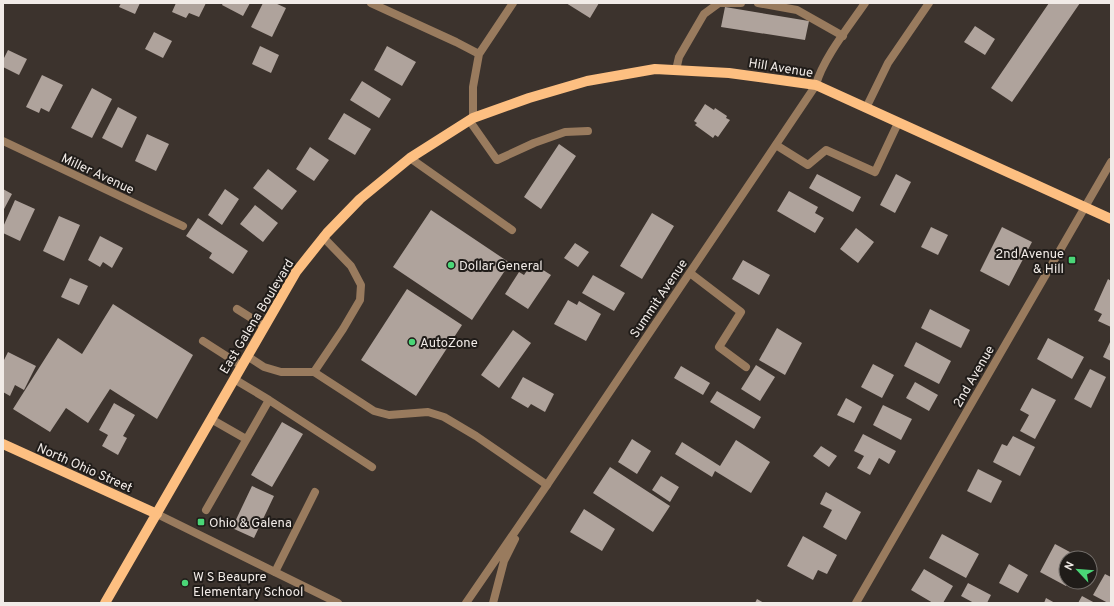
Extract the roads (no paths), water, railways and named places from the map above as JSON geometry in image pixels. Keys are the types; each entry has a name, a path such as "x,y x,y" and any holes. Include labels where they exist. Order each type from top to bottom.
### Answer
{"main road":[{"name":"Hill Avenue","path":"471,119 529,98 587,81 655,69 729,73 816,85 1111,219"},
{"name":"East Galena Boulevard","path":"105,603 296,272 323,237 360,199 410,158 471,119"},
{"name":"North Ohio Street","path":"3,444 157,514"}],"street":[{"path":"372,3 456,42 478,54"},
{"path":"513,3 478,54 473,87 471,119 497,160 534,143 565,132 588,131"},
{"path":"676,70 679,57 704,14 719,4 742,3"},
{"path":"758,3 797,10 843,36"},
{"name":"Summit Avenue","path":"466,603 529,512 816,85 818,75 865,3"},
{"path":"866,108 888,63 929,3"},
{"path":"776,145 808,165 826,150 875,172 898,123"},
{"name":"Miller Avenue","path":"3,141 182,226"},
{"path":"410,158 512,230"},
{"name":"2nd Avenue","path":"856,603 1111,162"},
{"path":"314,372 343,329 360,300 361,292 361,285 351,266 323,237"},
{"path":"690,273 742,312 719,347 746,367"},
{"path":"237,309 264,326"},
{"path":"203,341 242,366"},
{"path":"247,356 264,367 281,372 314,372 374,411 389,415 428,412 444,417 476,436 547,485"},
{"path":"234,379 372,467"},
{"path":"206,510 269,400"},
{"path":"211,419 246,439"},
{"path":"275,572 315,492"},
{"path":"493,603 504,561 529,512"},
{"path":"157,514 275,572 328,601 338,603"}],"place":[{"name":"2nd Avenue & Hill","path":"1072,260"},
{"name":"Dollar General","path":"451,265"},
{"name":"AutoZone","path":"412,342"},
{"name":"Ohio & Galena","path":"201,522"},
{"name":"W S Beaupre Elementary School","path":"185,583"}]}
